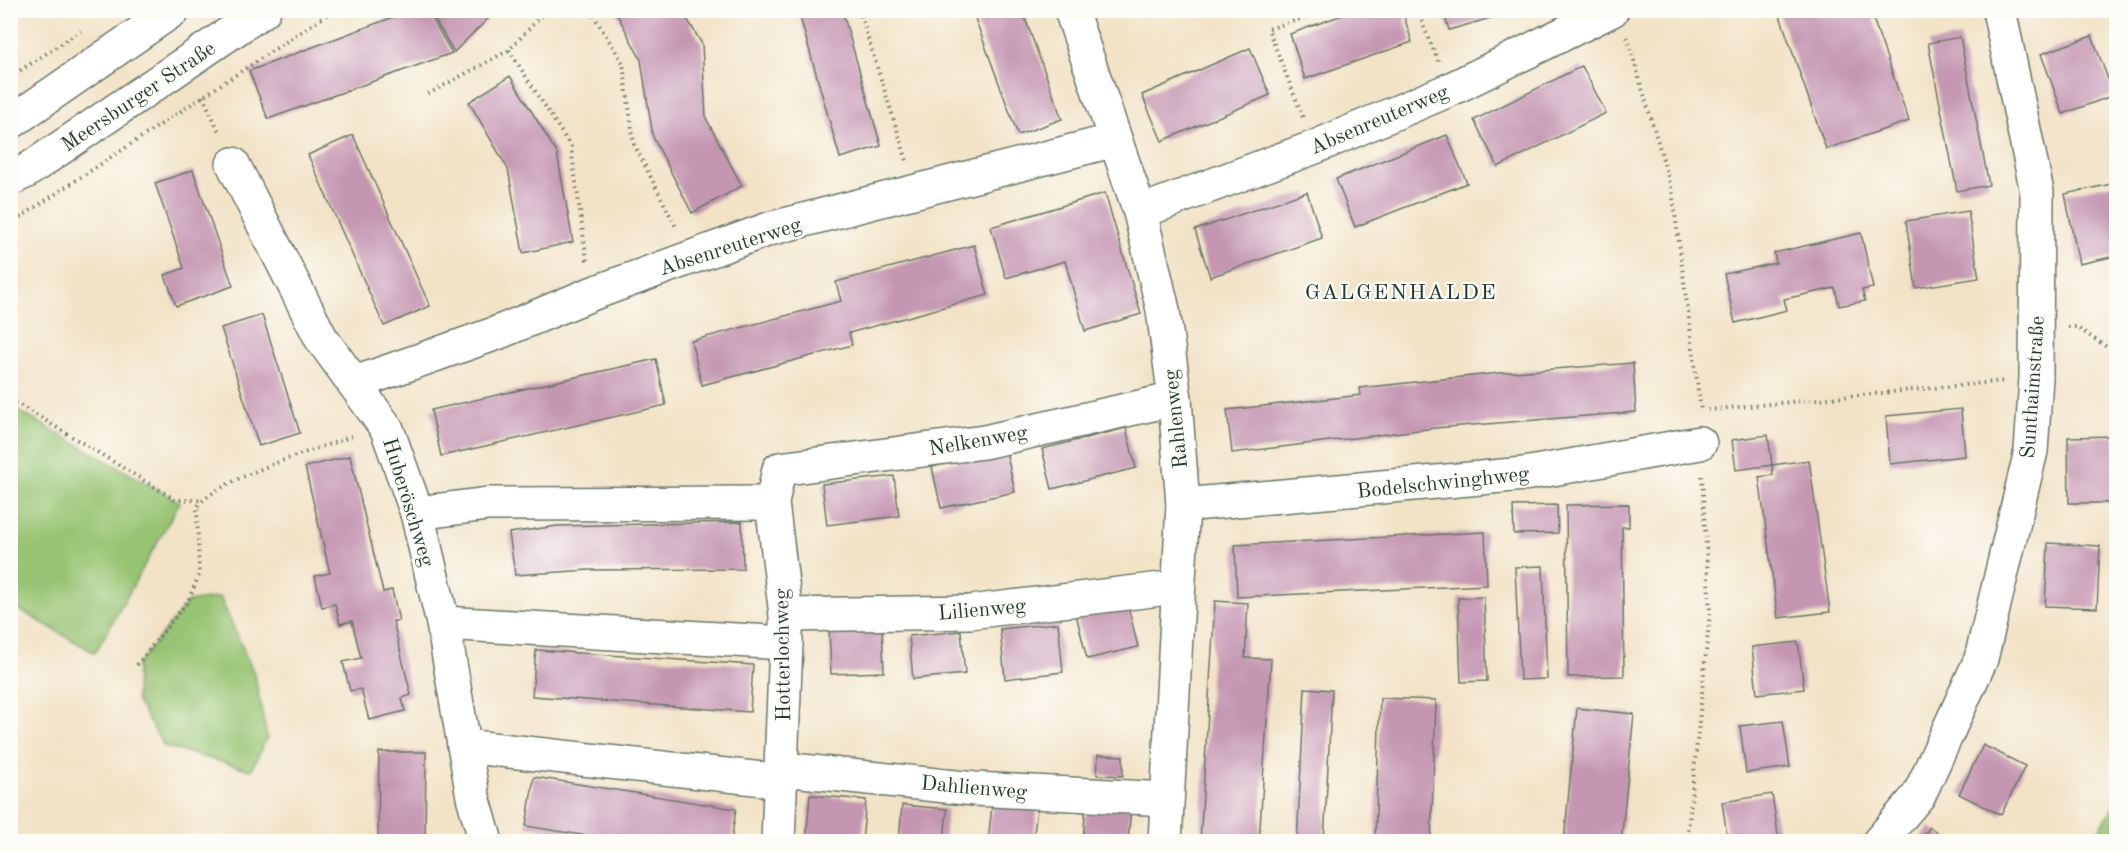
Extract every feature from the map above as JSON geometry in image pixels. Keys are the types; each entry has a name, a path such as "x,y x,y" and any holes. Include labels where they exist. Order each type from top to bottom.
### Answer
{"street":[{"path":"10,123 133,21 173,10"},
{"name":"Meersburger Straße","path":"10,179 52,154 264,10"},
{"name":"Rahlenweg","path":"1071,10 1140,212 1163,310 1175,399 1183,504 1165,842"},
{"name":"Absenreuterweg","path":"1140,212 1315,147 1449,90 1612,10"},
{"name":"Sunthaimstraße","path":"1879,842 1919,795 1981,659 2031,451 2036,378 2037,192 1999,10"},
{"name":"Absenreuterweg","path":"355,382 497,333 591,294 769,230 1115,140"},
{"name":"Huberöschweg","path":"233,164 321,338 384,425 417,513 443,623 472,797 486,842"},
{"name":"Nelkenweg","path":"779,470 984,442 1175,399"},
{"name":"Bodelschwinghweg","path":"1183,504 1524,474 1700,443"},
{"name":"Hotterlochweg","path":"778,842 786,629 772,504 779,470"},
{"path":"417,513 488,504 772,504"},
{"name":"Lilienweg","path":"443,623 786,629 970,612 1177,587"},
{"name":"Dahlienweg","path":"464,746 782,775 975,789 1167,799"}],"path":[{"path":"10,224 334,10"},
{"path":"428,94 509,50 547,10"},
{"path":"590,10 623,63 634,144 691,257"},
{"path":"859,10 917,193"},
{"path":"1417,10 1449,90"},
{"path":"1315,147 1268,29 1327,11"},
{"path":"10,77 84,29"},
{"path":"509,50 572,147 591,294"},
{"path":"203,96 233,164"},
{"path":"2037,328 2076,327 2116,353"},
{"path":"1701,410 2036,378"},
{"path":"10,399 176,500 203,500"},
{"path":"137,665 188,602 199,575 197,507 203,500 247,476 384,425"}],"green space":[{"path":"11,407 180,502 95,653 11,605"},
{"path":"220,597 255,676 267,738 251,770 164,746 136,700 137,665 188,602"},
{"path":"2116,803 2116,841 2092,841"}],"building":[{"path":"412,10 427,10 452,53 268,119 249,71"},
{"path":"429,10 497,10 454,52"},
{"path":"615,10 682,10 702,44 706,118 742,186 692,213 653,137 641,60"},
{"path":"798,10 842,10 881,146 840,158"},
{"path":"972,10 1022,10 1062,119 1018,135"},
{"path":"1356,10 1402,10 1412,42 1305,79 1290,34"},
{"path":"1443,10 1515,10 1515,11 1449,30"},
{"path":"1778,10 1870,10 1909,121 1826,149"},
{"path":"2092,36 2114,95 2063,114 2041,54"},
{"path":"1960,37 1989,185 1957,191 1928,43"},
{"path":"1250,48 1270,95 1162,141 1142,95"},
{"path":"1582,66 1606,113 1498,167 1474,120"},
{"path":"510,76 557,153 573,242 523,253 508,169 469,102"},
{"path":"353,135 430,306 384,326 308,155"},
{"path":"1447,135 1467,183 1355,227 1336,179"},
{"path":"193,170 233,286 176,306 165,275 184,268 155,183"},
{"path":"2116,183 2116,256 2079,264 2065,194"},
{"path":"1307,192 1322,238 1210,277 1195,230"},
{"path":"1105,193 1141,314 1085,331 1065,261 1006,278 991,227"},
{"path":"1968,211 1979,278 1916,288 1906,221"},
{"path":"1861,233 1873,288 1862,290 1865,301 1839,306 1835,288 1784,299 1787,310 1735,323 1724,274 1776,263 1774,253"},
{"path":"974,245 988,295 849,333 852,345 702,385 691,341 841,301 836,282"},
{"path":"262,315 300,433 259,446 221,328"},
{"path":"656,359 666,405 441,456 431,410"},
{"path":"1633,363 1636,412 1435,428 1232,453 1227,410 1361,395 1360,388 1500,373"},
{"path":"1961,409 1965,456 1890,464 1886,416"},
{"path":"1126,428 1136,468 1052,489 1042,449"},
{"path":"1768,435 1772,465 1736,470 1732,440"},
{"path":"2116,436 2116,503 2069,503 2068,437"},
{"path":"1006,451 1015,492 941,508 932,467"},
{"path":"350,456 383,592 392,590 399,621 393,621 411,695 402,698 405,711 369,720 361,689 350,691 343,662 361,658 352,621 340,624 335,604 322,607 315,576 330,573 305,467"},
{"path":"1809,460 1830,612 1778,618 1759,477 1773,475 1772,465"},
{"path":"894,476 899,516 827,525 822,484"},
{"path":"1629,504 1629,527 1622,527 1624,676 1568,677 1566,505"},
{"path":"1557,505 1558,533 1514,534 1513,506"},
{"path":"742,522 743,569 589,570 515,575 509,533 557,526"},
{"path":"1485,532 1487,585 1237,597 1235,545"},
{"path":"2048,543 2100,546 2097,608 2045,606"},
{"path":"1543,566 1547,679 1520,680 1515,567"},
{"path":"1484,597 1487,681 1461,682 1458,598"},
{"path":"1215,601 1248,603 1245,658 1271,659 1259,842 1200,842"},
{"path":"1127,602 1138,647 1087,659 1076,614"},
{"path":"1058,623 1063,672 1005,679 1000,629"},
{"path":"882,626 884,672 831,674 829,627"},
{"path":"961,631 965,674 913,679 909,636"},
{"path":"1798,642 1804,689 1757,694 1752,647"},
{"path":"536,650 753,665 750,712 532,696"},
{"path":"1305,688 1332,690 1324,842 1297,842"},
{"path":"1380,698 1436,700 1431,842 1375,842"},
{"path":"1577,708 1634,714 1621,842 1564,842"},
{"path":"1783,721 1790,767 1746,773 1740,726"},
{"path":"1983,745 2025,766 2001,815 1959,794"},
{"path":"379,752 426,752 425,842 378,842"},
{"path":"1098,755 1123,756 1123,776 1097,775"},
{"path":"534,777 736,809 731,842 624,842 526,826"},
{"path":"1772,794 1779,842 1728,842 1722,802"},
{"path":"810,795 866,800 862,842 806,842"},
{"path":"1086,802 1131,807 1128,842 1083,841"},
{"path":"902,805 947,809 944,842 899,842"},
{"path":"992,805 1037,809 1033,842 988,842"},
{"path":"1930,827 1950,842 1919,842"}],"district":[{"name":"GALGENHALDE","path":"1401,291"}]}
